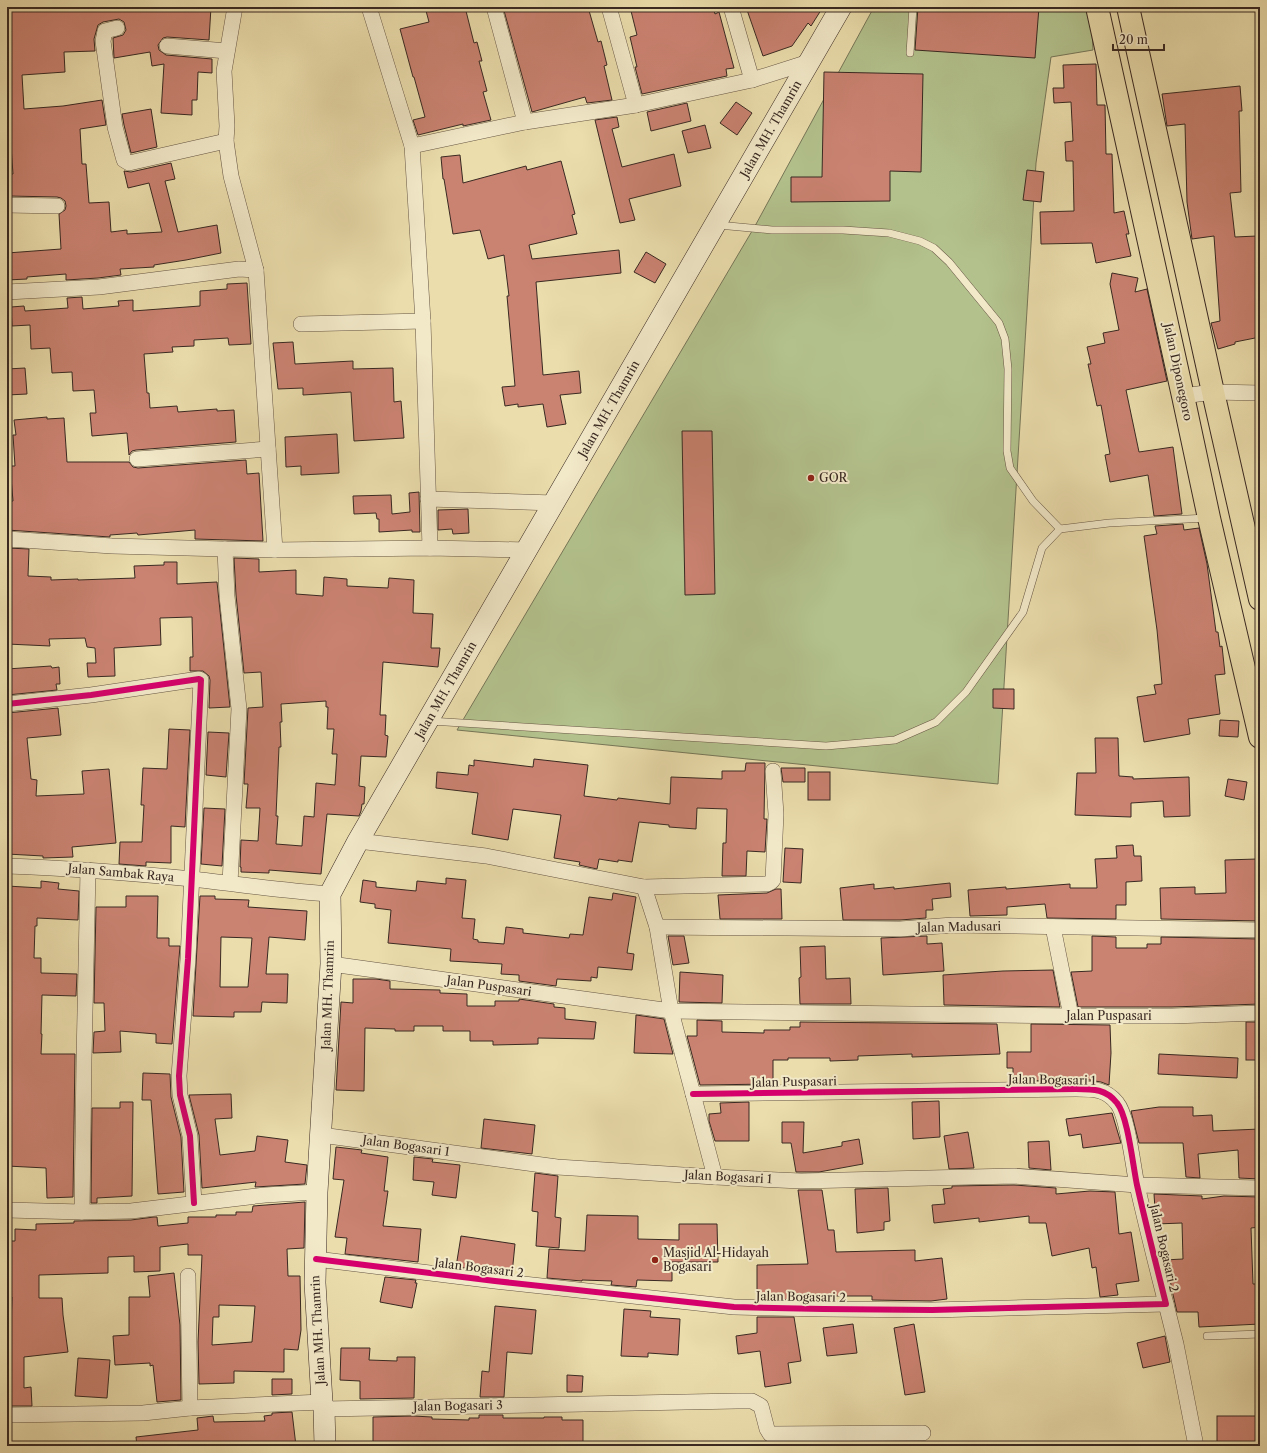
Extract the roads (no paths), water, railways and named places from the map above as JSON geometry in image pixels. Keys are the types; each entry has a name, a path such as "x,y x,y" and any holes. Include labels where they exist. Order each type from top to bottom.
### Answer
{"main road":[{"name":"Jalan MH. Thamrin","path":"325,1446 315,1283 318,1192 331,964 330,894 358,841 841,7"},
{"name":"Jalan Diponegoro","path":"1097,7 1209,518 1260,737"},
{"path":"1128,7 1260,599"}],"street":[{"path":"235,7 224,71 227,126 226,141 231,176 256,270 275,550"},
{"path":"369,7 412,146 423,321 430,548"},
{"path":"494,7 525,122"},
{"path":"609,7 636,105"},
{"path":"731,7 752,80"},
{"path":"116,28 105,31 104,41 115,128 124,160 129,162 226,141"},
{"path":"167,46 227,52"},
{"path":"412,146 525,122 636,105 752,80 809,62"},
{"path":"7,205 57,206"},
{"path":"7,292 99,287 239,269 256,270"},
{"path":"301,324 423,321"},
{"path":"1183,396 1213,392 1260,393"},
{"path":"137,459 268,449"},
{"path":"428,499 554,503"},
{"path":"7,539 112,546 225,549 275,550 430,548 527,550"},
{"path":"225,549 227,596 239,709 230,883"},
{"path":"7,704 91,695 168,682 200,679 202,684 188,959 178,1076 180,1095 190,1136 194,1203"},
{"path":"358,841 486,856 644,886 767,884 773,880 776,814 773,771"},
{"name":"Jalan Sambak Raya","path":"7,866 88,870 192,879 288,891 330,894"},
{"path":"82,1212 88,870"},
{"path":"644,886 657,927 671,1011 715,1177"},
{"name":"Jalan Madusari","path":"657,927 900,929 953,925 1052,928 1260,930"},
{"path":"1052,928 1071,1016"},
{"name":"Jalan Puspasari","path":"331,964 671,1011 1071,1016 1260,1013"},
{"name":"Jalan Bogasari 1","path":"896,1092 1088,1089 1105,1092 1118,1104 1125,1118 1137,1185"},
{"name":"Jalan Puspasari","path":"693,1094 896,1092"},
{"name":"Jalan Bogasari 1","path":"321,1135 557,1167 715,1177 800,1181 1014,1176 1137,1185 1260,1188"},
{"name":"Jalan Bogasari 2","path":"1137,1185 1176,1344 1196,1446"},
{"path":"7,1210 82,1212 131,1211 265,1195 318,1192"},
{"name":"Jalan Bogasari 2","path":"316,1258 502,1282 734,1307 932,1310 1166,1304"},
{"path":"188,1276 190,1408"},
{"name":"Jalan Bogasari 3","path":"7,1415 143,1413 190,1408 323,1405 591,1404 752,1401 761,1406 767,1430 770,1434 923,1433"}],"lane":[{"path":"910,53 913,7"},
{"path":"715,225 772,230 843,230 889,233 920,241 934,248 949,262 999,323 1005,339 1008,369 1007,451 1010,468 1033,501 1060,529"},
{"path":"428,721 826,746 895,740 936,722 966,692 1023,612 1042,548 1060,529 1109,523 1209,518"},
{"path":"1207,1336 1260,1334"}],"place":[{"name":"GOR","path":"811,478"},
{"name":"Masjid Al-Hidayah Bogasari","path":"655,1260"}]}
